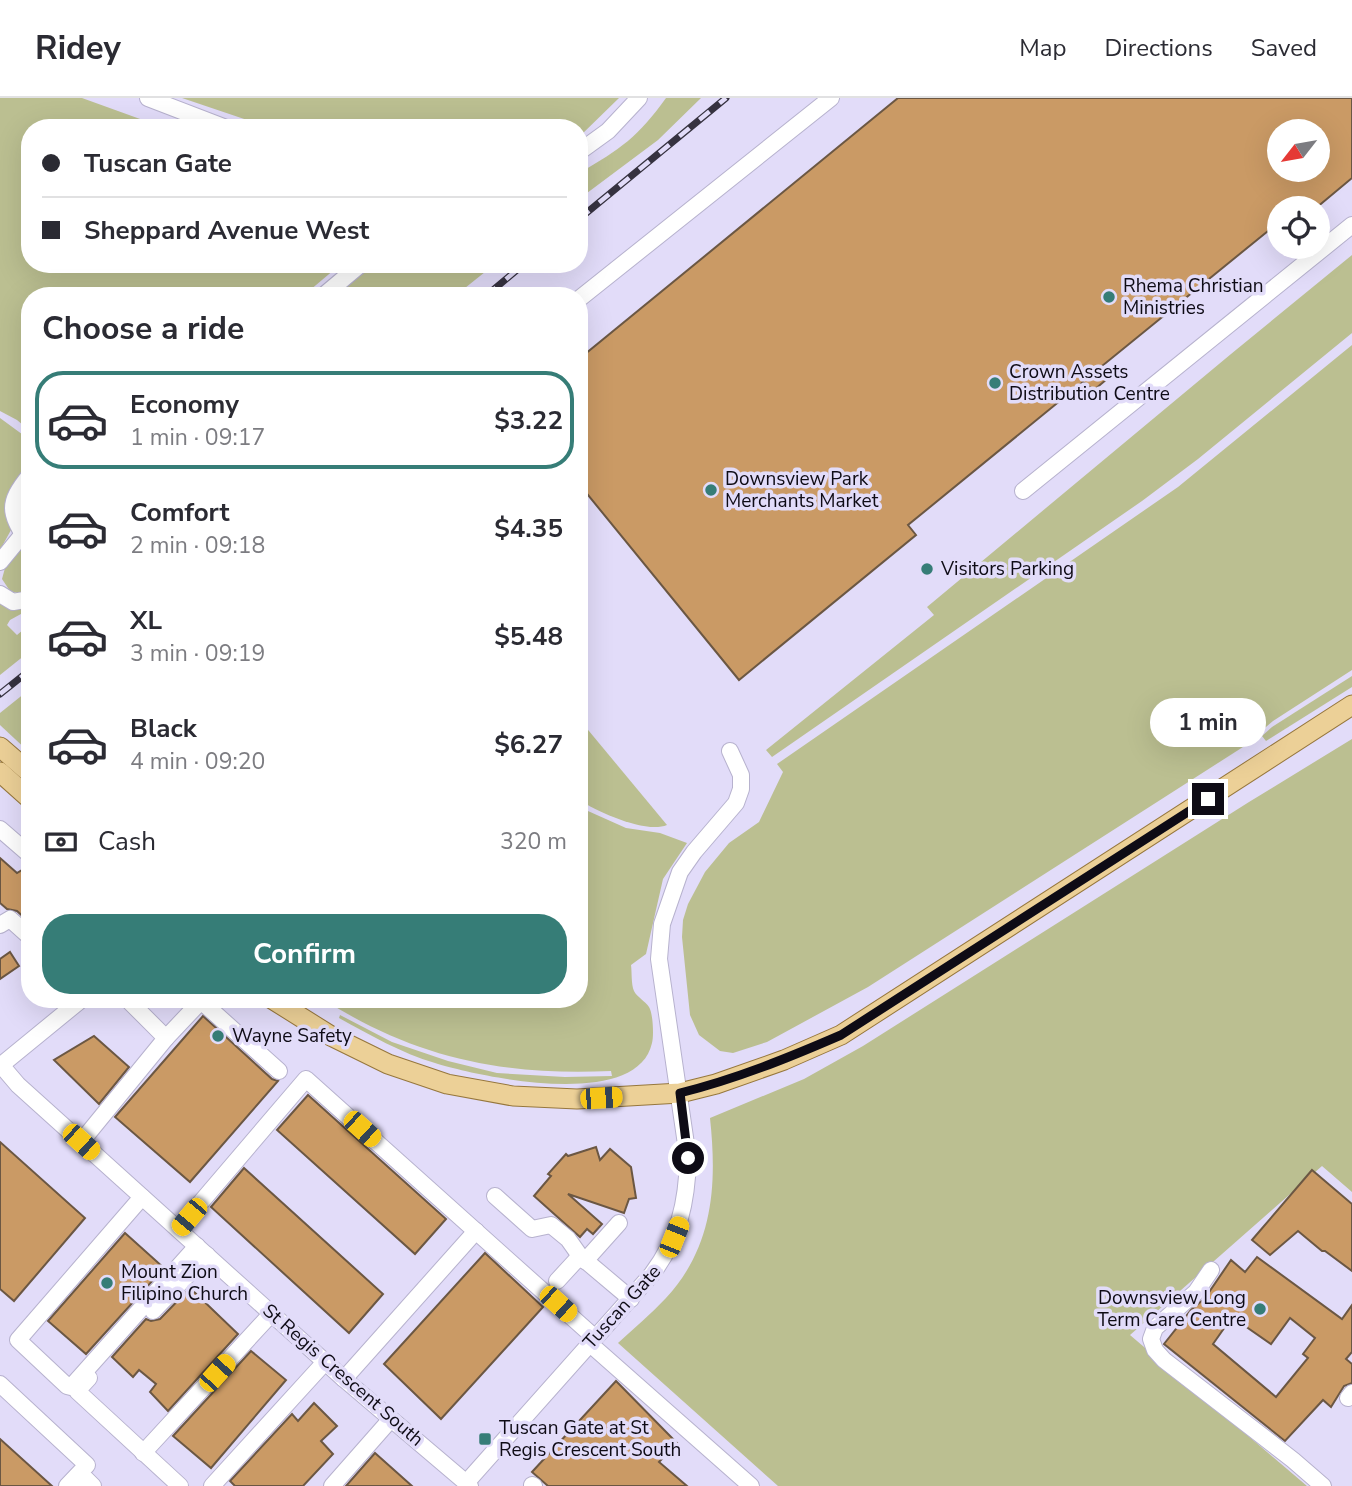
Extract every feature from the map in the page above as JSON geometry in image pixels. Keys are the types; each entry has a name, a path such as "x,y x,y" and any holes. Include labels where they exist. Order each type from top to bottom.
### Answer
{"main road":[{"path":"289,1008 331,1036 388,1065 447,1084 513,1096 577,1099 680,1093 716,1084 784,1060 841,1035 1350,707"},
{"path":"0,747 21,765"},
{"path":"0,772 21,791"}],"street":[{"path":"148,98 203,119"},
{"path":"588,145 608,131 639,98"},
{"path":"588,292 831,98"},
{"path":"1023,491 1352,225"},
{"path":"334,287 350,273"},
{"path":"21,486 12,503 21,530"},
{"path":"0,562 21,544"},
{"path":"0,594 13,602 21,601"},
{"name":"Tuscan Gate","path":"461,1483 631,1299 667,1254 682,1219 687,1193 688,1158 659,959 662,924 680,872 736,803 741,789 741,775 730,751"},
{"path":"0,829 21,847"},
{"path":"0,925 10,919 21,929"},
{"path":"0,1065 71,1008"},
{"path":"136,1008 166,1038"},
{"path":"81,1142 166,1038 194,1008"},
{"path":"209,1008 279,1071"},
{"name":"St Regis Crescent South","path":"0,1065 18,1085 461,1483"},
{"path":"178,1229 306,1079 476,1231 751,1486"},
{"path":"495,1196 532,1229 551,1225 583,1258 631,1299"},
{"path":"142,1197 18,1340 57,1378 71,1387 202,1251"},
{"path":"556,1281 619,1223"},
{"path":"344,1379 476,1231"},
{"path":"180,1486 77,1391 202,1251"},
{"path":"1211,1270 1196,1292 1155,1328 1151,1339 1155,1350 1323,1486"},
{"path":"144,1453 272,1313"},
{"path":"212,1486 325,1362"},
{"path":"0,1384 87,1465 67,1486"},
{"path":"332,1486 391,1419"},
{"path":"79,1486 86,1479 93,1486"}],"green space":[{"path":"0,98 82,98 140,119 21,119 21,273 330,273 314,287 21,287 21,423 0,411"},
{"path":"182,98 619,98 588,128 588,119 244,119"},
{"path":"666,98 701,98 658,140 588,192 588,168 628,141"},
{"path":"1352,255 1352,333 1198,459 1142,501 772,757 766,750 934,615 927,607"},
{"path":"361,273 484,273 466,287 345,287"},
{"path":"1352,345 1352,670 1273,721 1243,747 868,987 767,1042 733,1053 720,1051 699,1035 690,1015 682,937 683,920 688,904 705,872 729,843 759,822 783,772 777,764 1178,487"},
{"path":"0,418 21,433 21,476 7,496 6,508 11,530 0,550"},
{"path":"21,548 21,594 10,591 2,579 5,568"},
{"path":"0,601 21,604 21,614 7,625 17,635 21,632 21,658 0,675"},
{"path":"1352,676 1352,687 1266,741 1262,736 1272,727"},
{"path":"21,696 21,745 0,725 0,713"},
{"path":"588,730 667,825 647,827 588,805"},
{"path":"1352,739 1352,1192 1322,1166 1130,1335 1307,1486 778,1486 618,1343 666,1298 682,1278 703,1236 712,1190 710,1118 804,1079 863,1046"},
{"path":"588,811 626,828 660,833 687,843 663,879 646,954 631,965 634,991 649,1007 651,1014 652,1043 640,1064 618,1077 589,1083 555,1084 519,1081 457,1069 386,1043 339,1018 340,1015 392,1042 448,1061 497,1073 565,1077 612,1076 611,1071 534,1070 461,1059 391,1036 338,1008 588,1008"}],"building":[{"path":"898,98 1352,98 1352,178 1330,196 1267,196 1267,232 1102,366 1107,379 1094,390 1083,382 908,525 916,535 739,680 588,495 588,352"},
{"path":"0,858 17,873 21,871 21,915 0,903"},
{"path":"10,952 19,966 0,979 0,959"},
{"path":"203,1016 272,1079 278,1081 190,1182 115,1117"},
{"path":"94,1036 129,1067 99,1104 54,1060"},
{"path":"308,1095 446,1219 415,1254 277,1130"},
{"path":"0,1142 85,1218 14,1301 0,1289"},
{"path":"596,1147 600,1160 610,1149 631,1167 636,1198 629,1199 624,1213 568,1194 602,1224 593,1234 587,1229 580,1237 534,1196 551,1176 548,1174 566,1154 568,1156"},
{"path":"244,1168 383,1294 349,1333 211,1207"},
{"path":"1312,1170 1352,1204 1352,1271 1298,1231 1270,1255 1252,1240"},
{"path":"125,1233 164,1268 86,1354 48,1321"},
{"path":"485,1253 543,1307 441,1419 384,1364"},
{"name":"Downsview Long Term Care Centre","path":"1257,1257 1342,1319 1352,1305 1352,1352 1346,1359 1352,1364 1352,1383 1344,1386 1331,1407 1323,1400 1285,1441 1164,1344 1191,1310 1205,1298 1231,1260 1245,1272","holes":["1232,1317 1271,1344 1290,1318 1315,1338 1303,1354 1308,1358 1276,1397 1213,1344"]},
{"path":"190,1288 238,1334 168,1411 150,1392 156,1384 139,1370 133,1377 112,1357 146,1319 160,1319"},
{"path":"251,1351 286,1380 211,1468 173,1436"},
{"path":"616,1381 677,1443 659,1462 687,1486 548,1486 532,1472"},
{"path":"314,1403 337,1426 321,1441 333,1454 303,1486 235,1486 230,1481 292,1414 298,1421"},
{"path":"0,1439 52,1486 0,1486"},
{"path":"375,1453 412,1486 346,1486"}],"railway":[{"path":"588,212 726,98"},
{"path":"497,287 513,273"},
{"path":"0,694 21,677"}],"place":[{"name":"Rhema Christian Ministries","path":"1109,297"},
{"name":"Crown Assets Distribution Centre","path":"995,383"},
{"name":"Downsview Park Merchants Market","path":"711,490"},
{"name":"Visitors Parking","path":"927,569"},
{"name":"Wayne Safety","path":"218,1036"},
{"name":"Mount Zion Filipino Church","path":"107,1283"},
{"name":"Downsview Long Term Care Centre","path":"1260,1309"},
{"name":"Tuscan Gate at St Regis Crescent South","path":"485,1439"}],"route":[{"path":"688,1158 680,1093 716,1084 784,1060 841,1035 1208,799"}]}
